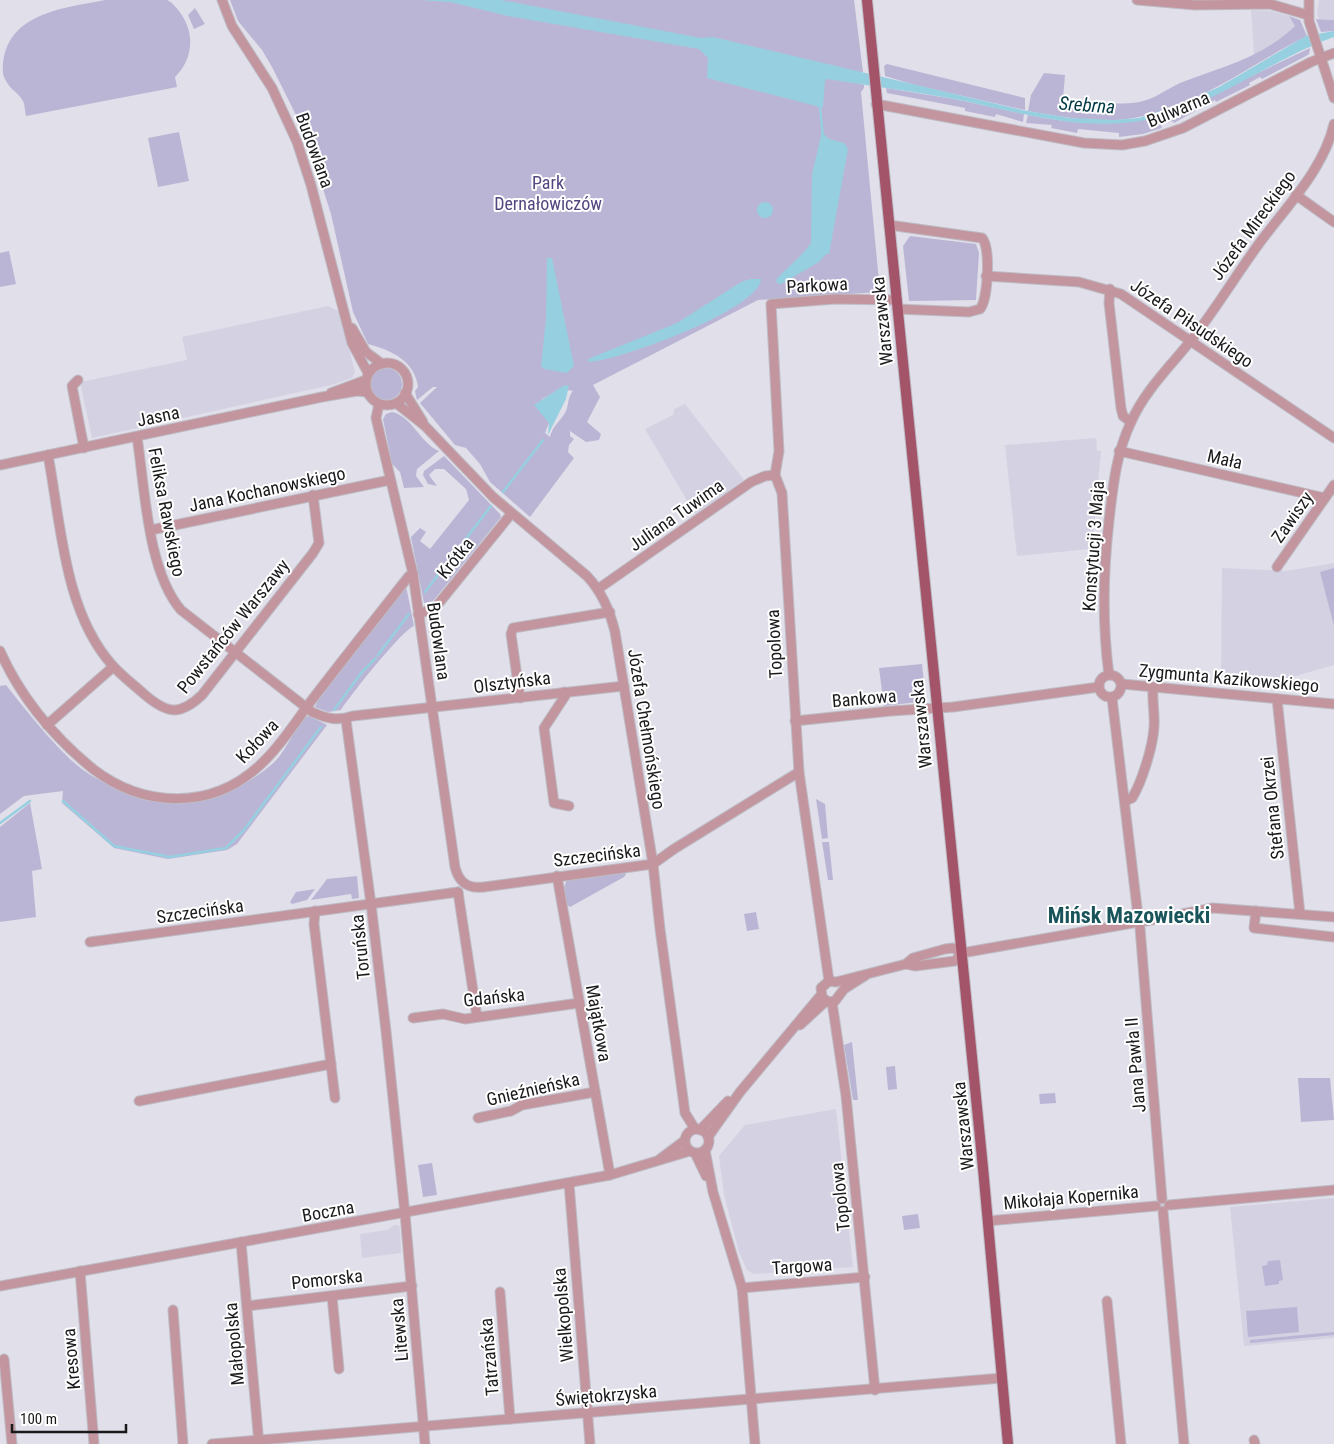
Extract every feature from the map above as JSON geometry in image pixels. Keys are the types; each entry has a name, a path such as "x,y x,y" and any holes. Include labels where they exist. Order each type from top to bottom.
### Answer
{"main road":[{"name":"Warszawska","path":"867,0 936,709 962,953 1008,1444"}],"street":[{"name":"Budowlana","path":"222,0 232,26 272,88 297,142 311,185 349,324 352,343 367,377"},
{"path":"1137,0 1195,5 1270,4 1308,15"},
{"path":"1309,0 1308,15 1311,30 1322,57 1334,98"},
{"name":"Bulwarna","path":"876,104 1084,142 1122,145 1145,141 1182,128 1322,57 1334,53"},
{"name":"Józefa Mireckiego","path":"1190,341 1323,156 1334,124"},
{"path":"1296,195 1334,222"},
{"name":"Parkowa","path":"770,304 835,299 976,311 980,309 984,303 988,248 982,238 889,225"},
{"name":"Józefa Piłsudskiego","path":"986,276 1080,282 1110,289 1144,309 1334,438"},
{"path":"1110,289 1109,303 1121,408 1123,416 1131,422"},
{"name":"Topolowa","path":"770,304 779,452 775,475 782,493 799,772 832,982 841,992"},
{"name":"Budowlana","path":"349,324 366,352 382,364"},
{"name":"Konstytucji 3 Maja","path":"1108,675 1103,606 1103,576 1114,476 1119,451 1131,422 1152,387 1190,341"},
{"path":"382,364 394,365 404,374 407,387 406,394 396,403 379,404 367,392 367,377 382,364"},
{"name":"Jasna","path":"322,397 367,377"},
{"path":"78,380 72,386 84,448"},
{"name":"Jasna","path":"0,466 322,397 357,391 367,392"},
{"name":"Józefa Chełmońskiego","path":"406,394 425,426"},
{"name":"Józefa Chełmońskiego","path":"396,403 425,426 511,514 578,567 598,589 610,612 654,864 660,929 685,1112 684,1119 692,1133"},
{"name":"Budowlana","path":"379,404 376,418 413,574 455,867 464,883"},
{"name":"Feliksa Rawskiego","path":"137,437 159,571 168,593 181,610 306,708"},
{"name":"Mała","path":"1119,451 1324,498"},
{"name":"Powstańców Warszawy","path":"48,455 77,605 89,631 113,667 161,707 180,711 202,695 313,554 319,543 313,496"},
{"name":"Juliana Tuwima","path":"598,589 750,482 764,476 775,475"},
{"name":"Jana Kochanowskiego","path":"151,530 390,480"},
{"name":"Zawiszy","path":"1277,567 1334,485"},
{"name":"Krótka","path":"418,614 435,608 511,514"},
{"name":"Kołowa","path":"0,651 17,684 47,725 80,757 111,781 145,794 181,799 218,792 246,776 270,754 409,576 413,574"},
{"path":"520,698 511,634 514,628 610,612"},
{"path":"47,725 113,667"},
{"path":"1108,675 1118,678 1122,684 1119,694 1112,698 1102,694 1099,687 1102,678 1108,675"},
{"name":"Zygmunta Kazikowskiego","path":"1122,684 1334,704"},
{"name":"Olsztyńska","path":"346,720 353,716 624,686"},
{"path":"936,709 1099,687"},
{"path":"1125,801 1132,798 1138,788 1152,741 1154,720 1153,688"},
{"name":"Olsztyńska","path":"564,692 565,696 544,728 554,803 569,806"},
{"path":"1112,698 1139,922"},
{"name":"Stefana Okrzei","path":"1276,699 1300,914"},
{"path":"306,708 323,717 346,720"},
{"name":"Bankowa","path":"795,721 936,709"},
{"name":"Toruńska","path":"346,720 371,904 405,1214"},
{"name":"Szczecińska","path":"464,883 473,888 484,887 654,864 678,846 799,772"},
{"name":"Majątkowa","path":"557,876 610,1175"},
{"path":"464,883 458,892 477,1017"},
{"name":"Szczecińska","path":"90,942 458,892"},
{"path":"906,964 915,966 954,961 962,953 1213,908 1334,917"},
{"path":"1256,910 1254,928 1334,937"},
{"path":"315,911 314,924 335,1098"},
{"name":"Jana Pawła II","path":"1139,922 1184,1444"},
{"path":"826,999 822,986 832,982 906,964 913,958 945,949 953,948 962,953"},
{"path":"755,1444 742,1288 713,1192 705,1150 708,1137 740,1092 789,1035 806,1011 826,999 838,999 841,992 866,975"},
{"path":"789,1035 826,999"},
{"name":"Topolowa","path":"826,999 834,1016 846,1096 875,1390"},
{"name":"Gdańska","path":"413,1018 443,1014 465,1019 579,1003"},
{"path":"815,1011 826,1011 834,1016"},
{"path":"140,1101 331,1064"},
{"name":"Gnieźnieńska","path":"478,1118 511,1111 522,1105 595,1092"},
{"name":"Boczna","path":"660,1159 740,1092"},
{"path":"708,1137 692,1133 692,1152 713,1192"},
{"name":"Boczna","path":"0,1286 569,1183 610,1175 660,1159 705,1150"},
{"name":"Wielkopolska","path":"569,1183 590,1444"},
{"name":"Mikołaja Kopernika","path":"988,1221 1334,1190"},
{"name":"Litewska","path":"405,1214 425,1444"},
{"name":"Małopolska","path":"241,1242 259,1442"},
{"name":"Kresowa","path":"80,1271 94,1444"},
{"name":"Targowa","path":"742,1288 865,1277"},
{"name":"Pomorska","path":"247,1306 412,1286"},
{"name":"Tatrzańska","path":"500,1292 510,1419"},
{"path":"332,1296 339,1369"},
{"path":"1107,1300 1120,1444"},
{"path":"172,1310 183,1444"},
{"path":"4,1359 12,1444"},
{"name":"Świętokrzyska","path":"212,1444 259,1442 424,1426 1002,1378"}],"shaded area":[{"path":"1319,0 1334,0 1334,20 1319,19 1317,14"},
{"path":"1251,10 1272,11 1289,16 1295,26 1284,37 1254,56"},
{"path":"328,306 340,312 355,372 352,378 331,385 92,438 80,382 187,360 182,337"},
{"path":"685,404 744,480 695,514 645,429 673,415 674,409"},
{"path":"1096,438 1097,451 1101,451 1093,536 1089,536 1090,549 1017,556 1005,445"},
{"path":"1334,563 1334,665 1285,679 1283,689 1221,678 1222,568 1286,571"},
{"path":"836,1109 853,1267 754,1274 747,1270 739,1252 724,1195 719,1156 745,1125"},
{"path":"1334,1198 1334,1338 1244,1346 1230,1207"},
{"path":"394,1225 398,1225 400,1228 401,1253 362,1258 360,1234 387,1230"}],"green space":[{"path":"105,0 167,0 177,8 188,30 190,46 186,62 175,77 177,87 26,116 23,101 10,87 3,74 5,53 12,37 24,25 38,17 72,6"},
{"name":"Park Dernałowiczów","path":"230,0 854,0 863,72 860,72 861,84 864,85 861,92 880,292 758,300 593,385 600,397 587,422 601,434 599,440 586,442 570,431 570,436 574,439 569,445 568,452 574,458 530,517 490,482 480,464 466,448 455,445 420,403 437,387 433,387 417,400 415,391 418,387 416,378 407,364 393,353 368,344 353,312 331,214 306,135 262,50 238,21","holes":["562,389 573,391 566,411 554,427 550,437 545,433 549,423 542,413 542,399"]},
{"path":"195,8 205,24 194,29 188,15"},
{"path":"1289,16 1300,20 1307,36 1215,88 1168,109 1143,116 1116,120 1072,118 1028,111 1031,95 1044,73 1065,75 1063,99 1120,104 1139,102 1160,94 1180,83 1255,54 1269,46 1295,26"},
{"path":"1316,19 1334,20 1334,31 1321,32"},
{"path":"1310,48 1309,54 1306,56 1262,79 1260,77 1249,83 1250,85 1216,102 1215,100 1174,123 1173,121 1161,125 1162,128 1143,134 1119,137 1119,133 1078,129 1077,133 1051,128 1052,125 1026,123 1028,115 1085,123 1103,123 1140,120 1178,111"},
{"path":"887,64 1025,98 1025,110 915,85 885,76 884,66"},
{"path":"886,88 954,99 1024,114 1023,122 996,114 995,117 965,111 965,108 887,93"},
{"path":"179,132 189,181 158,187 148,138"},
{"path":"910,236 976,244 979,253 976,300 909,301 903,246"},
{"path":"9,251 16,284 0,287 0,253"},
{"path":"386,368 392,369 397,373 401,378 401,390 397,395 392,399 386,400 380,399 375,395 371,390 370,384 371,378 375,373 380,369"},
{"path":"392,412 399,414 411,424 426,442 439,451 417,469 416,476 424,487 404,488 400,472 392,464 383,419 386,414"},
{"path":"444,456 501,517 433,601 424,603 411,537 420,528 426,532 420,541 430,549 469,500 466,489 444,469 435,469 429,475 437,486 428,484 423,475 424,471"},
{"path":"1334,568 1334,626 1320,572"},
{"path":"406,586 414,626 388,651 341,710 328,712 315,707 317,703 314,699"},
{"path":"922,664 926,701 884,706 879,668"},
{"path":"6,685 45,733 79,767 112,787 136,796 159,801 182,802 205,799 227,792 249,781 271,765 284,750 303,718 309,716 327,725 237,844 227,850 168,859 114,848 62,803 63,791 24,796 0,814 0,686"},
{"path":"816,799 825,804 828,838 822,839"},
{"path":"30,803 42,869 32,871 36,917 0,922 0,827"},
{"path":"822,842 829,842 833,880 828,880"},
{"path":"625,872 624,877 570,907 566,904 564,887 567,880"},
{"path":"357,876 359,898 352,899 351,894 311,900 327,879"},
{"path":"315,889 307,900 292,904 290,902 296,892"},
{"path":"756,912 759,929 747,931 744,914"},
{"path":"852,1042 858,1100 853,1100 844,1045"},
{"path":"895,1066 897,1089 888,1090 886,1067"},
{"path":"1298,1078 1330,1078 1334,1120 1301,1122"},
{"path":"1055,1093 1056,1103 1040,1104 1039,1094"},
{"path":"432,1163 437,1195 423,1197 418,1165"},
{"path":"918,1214 920,1228 904,1230 902,1216"},
{"path":"1280,1260 1283,1280 1279,1281 1279,1284 1265,1286 1262,1266 1267,1265 1268,1261"},
{"path":"1297,1307 1299,1332 1248,1337 1246,1311"},
{"path":"1334,1332 1334,1335 1250,1343 1250,1340"}],"water":[{"path":"420,0 501,0 701,38 713,37 1022,110 1070,118 1114,120 1139,118 1181,104 1219,87 1306,36 1334,31 1334,37 1291,56 1185,109 1137,122 1084,123 1032,116 938,96 827,79 825,81 823,107 820,107 707,78 708,58 699,49 508,16 450,2"},
{"path":"822,132 829,139 844,143 848,149 829,254 826,254 819,262 781,284 777,283 776,280 811,242 812,174"},
{"path":"762,202 768,202 773,207 771,216 762,218 757,213 757,207"},
{"path":"547,258 552,258 574,366 567,373 544,369 541,366 546,319"},
{"path":"761,279 754,291 737,305 713,319 685,332 627,353 588,362 588,359 677,323 741,282"},
{"path":"569,385 566,399 548,435 549,423 534,405 563,386"}],"waterway":[{"path":"820,107 823,137"},
{"path":"503,492 543,440"},
{"path":"425,592 491,506"},
{"path":"378,655 409,614"},
{"path":"334,710 362,672 376,658"},
{"path":"63,801 114,846 170,857 226,848 244,830 321,727"},
{"path":"0,823 30,801"}],"district":[{"name":"Mińsk Mazowiecki","path":"1129,915"}],"water label":[{"name":"Srebrna","path":"1087,105"}]}
